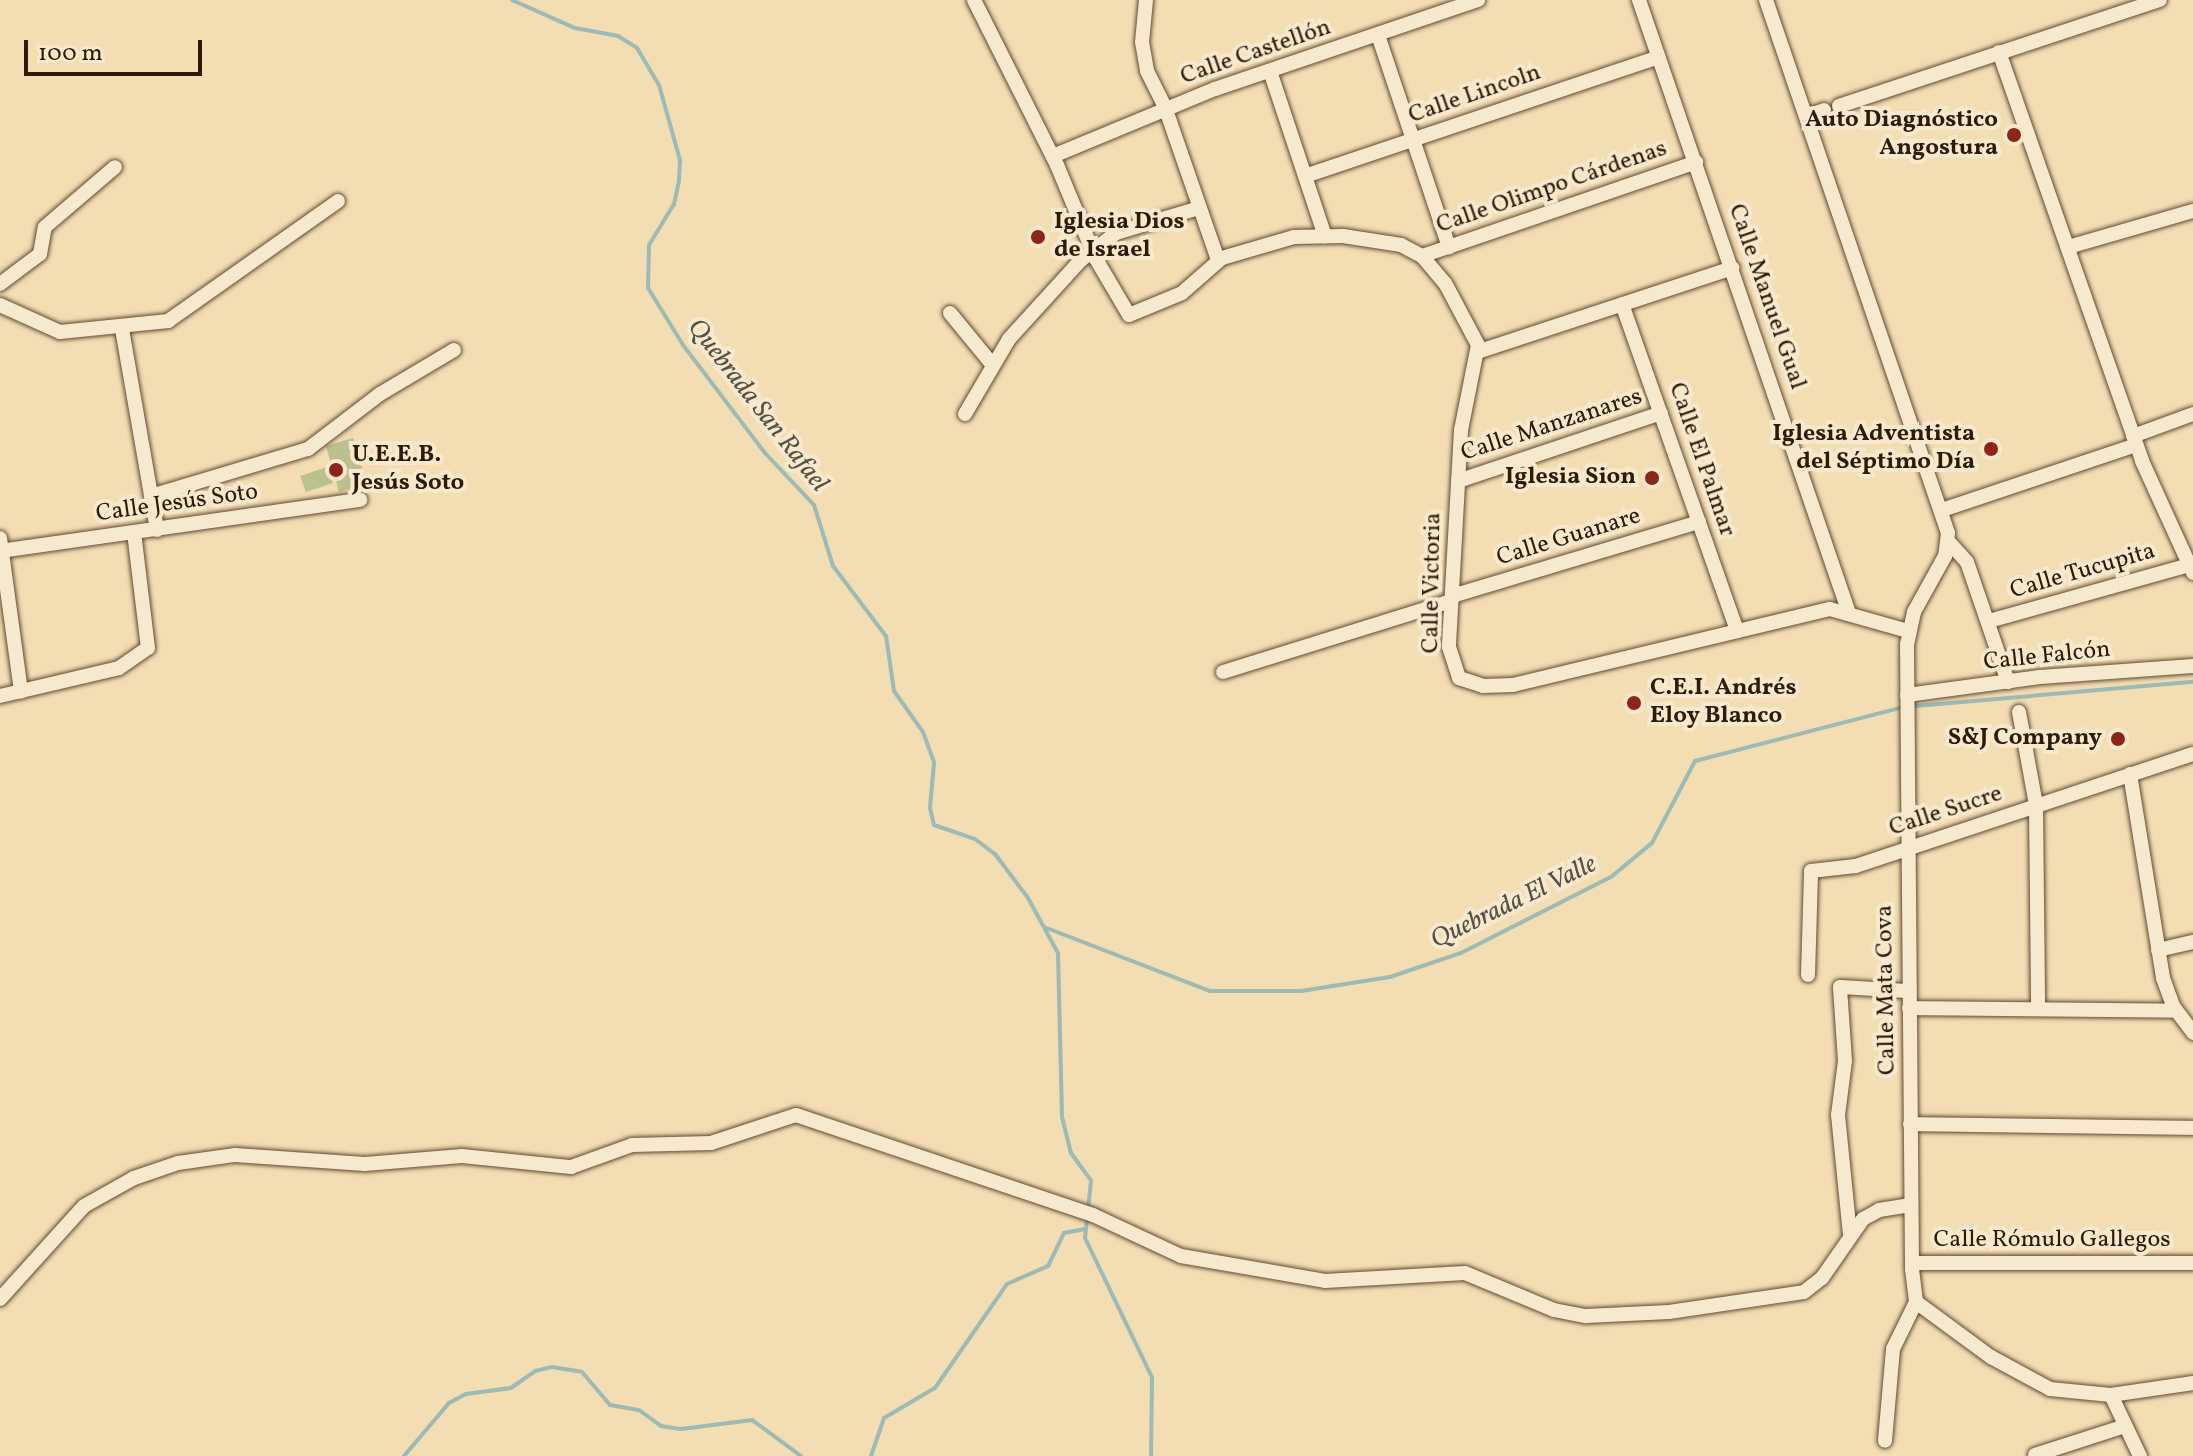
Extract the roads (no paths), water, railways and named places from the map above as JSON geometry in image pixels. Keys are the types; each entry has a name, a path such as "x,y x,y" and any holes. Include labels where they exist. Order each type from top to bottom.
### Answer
{"street":[{"path":"974,0 1053,156 1092,250 1129,315 1182,293 1218,260 1285,238 1325,236 1376,240 1422,256 1472,325 1477,352 1733,268"},
{"path":"1147,0 1143,55 1154,93 1165,107 1218,260"},
{"name":"Calle Castellón","path":"1053,156 1165,107 1478,0"},
{"name":"Calle Manuel Gual","path":"1639,0 1848,610"},
{"path":"1766,0 1942,510 1948,541 1964,556 2008,682"},
{"path":"1839,106 2122,6 2160,0"},
{"path":"1378,35 1449,247"},
{"path":"1999,52 2135,441 2191,569"},
{"name":"Calle Lincoln","path":"1305,176 1659,57"},
{"path":"1270,71 1325,236"},
{"path":"1807,116 1824,110"},
{"name":"Calle Olimpo Cárdenas","path":"1422,256 1696,162"},
{"path":"0,284 40,254 45,227 115,167"},
{"path":"0,305 50,331 122,329 179,316 338,201"},
{"path":"965,414 991,363 1044,296 1092,250 1116,233 1199,208"},
{"path":"2068,247 2193,211"},
{"name":"Calle El Palmar","path":"1622,304 1737,631"},
{"path":"950,313 991,363"},
{"path":"122,329 157,530"},
{"path":"151,496 308,449 380,394 454,350"},
{"name":"Calle Victoria","path":"1477,352 1464,396 1451,598 1454,670 1464,681 1483,686 1534,681 1820,610 1848,610 1908,631"},
{"name":"Calle Manzanares","path":"1458,481 1661,413"},
{"path":"1942,510 2135,441 2193,414"},
{"name":"Calle Jesús Soto","path":"1,547 157,530 360,500"},
{"name":"Calle Guanare","path":"1223,672 1699,522"},
{"path":"0,696 119,668 148,648 134,533"},
{"name":"Calle Mata Cova","path":"1916,1302 1912,1263 1908,991 1908,631 1948,541"},
{"path":"1,547 21,692"},
{"name":"Calle Tucupita","path":"1989,621 2191,569"},
{"name":"Calle Falcón","path":"1907,695 2008,682 2193,666"},
{"path":"2019,712 2036,805 2038,1009"},
{"name":"Calle Sucre","path":"1808,975 1811,871 1856,866 2193,754"},
{"path":"2130,774 2158,950 2176,1011 2193,1033"},
{"path":"2158,950 2193,942"},
{"path":"1850,1235 1838,1115 1845,1061 1840,987 1908,991"},
{"path":"1909,1008 2176,1011"},
{"path":"0,1299 94,1198 157,1169 218,1156 365,1164 462,1156 571,1167 632,1145 711,1143 786,1116 806,1115 1093,1215 1181,1256 1325,1281 1465,1273 1554,1310 1586,1316 1669,1312 1804,1292 1816,1285 1850,1235 1873,1212 1911,1205"},
{"path":"1910,1124 2193,1128"},
{"name":"Calle Rómulo Gallegos","path":"1912,1263 2193,1263"},
{"path":"1885,1441 1893,1349 1916,1302 2031,1381 2058,1390 2111,1395 2193,1383"},
{"path":"2111,1395 2140,1456"},
{"path":"2035,1455 2125,1426"}],"waterway":[{"name":"Quebrada San Rafael","path":"512,0 575,28 618,36 637,48 659,85 680,160 679,181 674,204 649,245 648,288 683,345 765,453 814,505 833,566 886,636 894,691 923,732 934,763 930,808 934,825 975,839 995,854 1028,898 1058,953 1062,1117 1071,1153 1091,1181 1085,1238 1152,1377 1151,1456"},
{"name":"Quebrada El Valle","path":"1916,706 2193,682"},
{"name":"Quebrada El Valle","path":"1044,927 1210,991 1301,991 1390,977 1461,953 1611,877 1652,843 1695,761 1900,708"},
{"path":"871,1456 884,1418 935,1388 1007,1284 1048,1266 1064,1233 1084,1229"},
{"path":"404,1456 449,1403 466,1394 511,1388 535,1371 552,1367 582,1372 610,1405 639,1410 661,1426 681,1429 752,1420 801,1456"}],"place":[{"name":"Auto Diagnóstico Angostura","path":"2014,135"},
{"name":"Iglesia Dios de Israel","path":"1038,237"},
{"name":"Iglesia Adventista del Séptimo Día","path":"1991,449"},
{"name":"U.E.E.B. Jesús Soto","path":"336,470"},
{"name":"Iglesia Sion","path":"1652,478"},
{"name":"C.E.I. Andrés Eloy Blanco","path":"1634,703"},
{"name":"S&J Company","path":"2118,739"}]}
